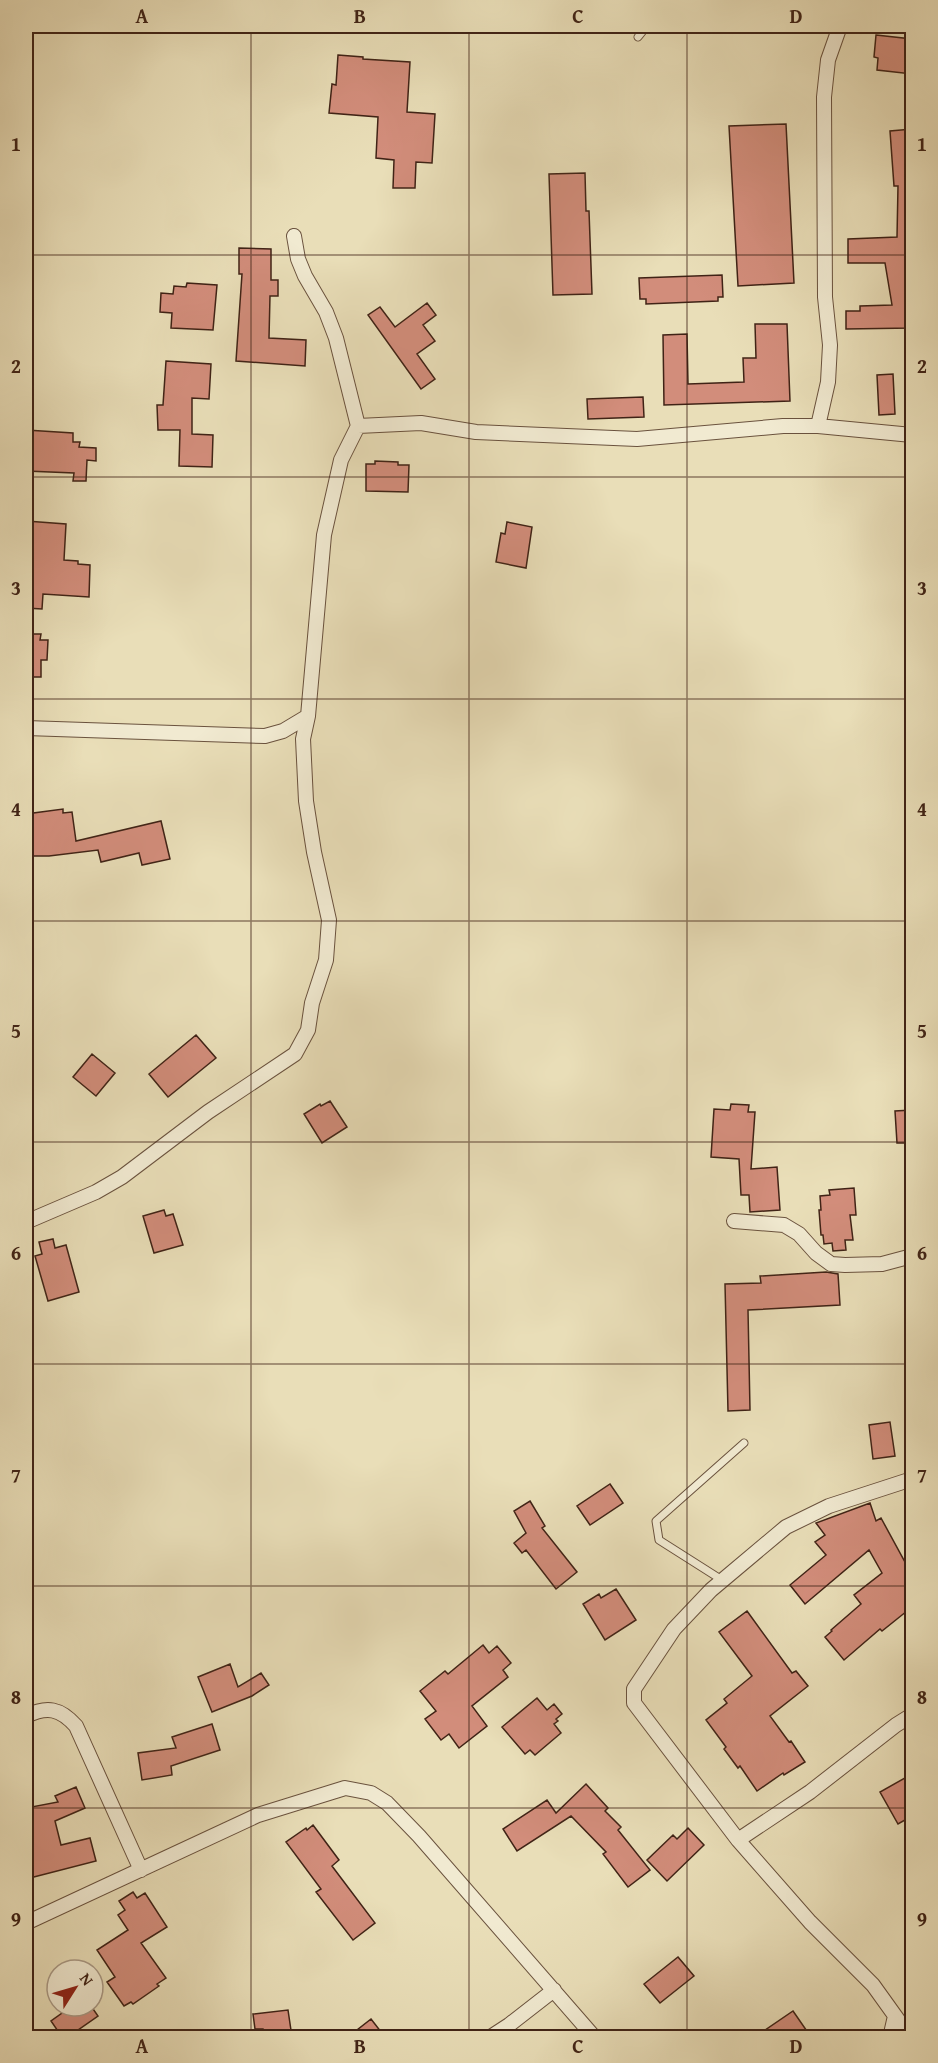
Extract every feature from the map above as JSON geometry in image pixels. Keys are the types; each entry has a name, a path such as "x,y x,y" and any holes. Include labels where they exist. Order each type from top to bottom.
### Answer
{"street":[{"path":"818,426 828,382 830,345 825,297 824,98 828,60 840,26"},
{"path":"26,1222 96,1192 122,1177 208,1112 295,1054 308,1030 312,1003 326,960 328,920 306,801 303,739 314,662 324,535 341,460 358,426 336,338 326,312 298,259 294,236"},
{"path":"358,426 421,423 476,432 637,439 783,426 818,426 912,435"},
{"path":"26,728 265,736 283,731 308,716"},
{"path":"734,1221 784,1225 799,1234 816,1253 831,1264 882,1264 912,1256"},
{"path":"911,2037 873,1985 810,1922 738,1840 634,1703 634,1689 674,1629 711,1590 786,1527 829,1506 912,1479"},
{"path":"26,1716 39,1710 53,1710 67,1717 76,1726 141,1870"},
{"path":"738,1840 810,1792 912,1715"},
{"path":"26,1923 258,1815 345,1788 371,1793 387,1803 419,1836 595,2037"},
{"path":"489,2037 509,2025 554,1990"},
{"path":"890,2037 895,2016"}],"lane":[{"path":"638,36 646,26"},
{"path":"722,1580 659,1540 656,1521 744,1443"}],"building":[{"path":"876,35 912,39 912,74 877,70 878,58 874,57"},
{"path":"338,55 410,62 407,112 435,114 432,163 416,162 415,188 393,188 394,160 376,158 378,117 329,113 332,84 336,85"},
{"path":"786,124 794,283 738,286 729,126"},
{"path":"912,129 912,328 846,329 846,311 860,311 860,306 892,305 885,263 848,263 848,239 897,237 898,186 894,186 890,131"},
{"path":"585,173 592,294 553,295 549,174"},
{"path":"239,248 271,249 271,280 278,280 278,296 270,296 269,338 306,340 305,366 236,361 242,274 239,274"},
{"path":"722,275 723,297 718,297 718,301 646,304 646,299 640,299 639,278"},
{"path":"187,283 217,285 213,330 171,328 172,313 160,312 161,293 173,294 174,286 186,287"},
{"path":"427,303 436,315 423,325 435,341 417,354 435,379 421,389 368,315 380,307 395,327"},
{"path":"755,324 787,324 790,401 664,405 663,335 687,334 688,384 744,382 743,358 756,358"},
{"path":"166,361 211,364 209,399 192,398 192,434 213,435 212,467 179,466 180,430 158,430 157,405 163,405"},
{"path":"893,374 895,414 879,415 877,375"},
{"path":"643,397 644,417 588,419 587,399"},
{"path":"26,430 73,433 73,442 80,442 79,447 96,448 96,461 87,460 86,481 73,481 74,473 26,471"},
{"path":"375,461 409,465 408,492 366,491 366,464 375,464"},
{"path":"26,521 66,524 64,560 90,565 89,597 43,594 42,609 26,608"},
{"path":"507,522 532,527 526,568 496,562 501,533 505,534"},
{"path":"26,634 41,634 40,640 48,640 47,660 41,660 41,677 26,677"},
{"path":"63,809 63,813 72,812 76,841 161,821 170,859 142,865 139,853 101,862 98,850 49,856 26,856 26,814"},
{"path":"196,1035 216,1058 168,1097 149,1074"},
{"path":"92,1054 115,1073 96,1096 73,1077"},
{"path":"330,1101 347,1127 322,1143 304,1114"},
{"path":"731,1104 749,1105 748,1112 755,1112 751,1169 777,1167 780,1210 750,1212 749,1195 741,1195 739,1159 711,1157 714,1109 730,1110"},
{"path":"912,1110 912,1143 897,1143 895,1111"},
{"path":"854,1188 856,1215 850,1215 853,1240 845,1240 846,1250 833,1251 832,1243 824,1244 823,1235 821,1235 820,1196 830,1195 829,1190"},
{"path":"164,1210 166,1216 173,1214 183,1245 154,1253 143,1216"},
{"path":"53,1239 55,1248 66,1245 79,1292 48,1301 35,1256 42,1254 39,1242"},
{"path":"826,1272 838,1274 840,1305 748,1310 750,1410 728,1411 725,1284 761,1283 760,1276"},
{"path":"890,1422 895,1456 873,1459 869,1425"},
{"path":"610,1484 623,1503 590,1525 577,1506"},
{"path":"530,1501 545,1526 542,1528 577,1572 556,1589 526,1550 522,1553 514,1543 526,1533 514,1511"},
{"path":"870,1503 876,1521 881,1518 912,1575 912,1607 882,1631 880,1629 844,1660 825,1637 861,1604 854,1595 882,1573 869,1550 805,1604 790,1585 826,1555 815,1542 825,1535 816,1523"},
{"path":"616,1589 636,1620 605,1640 583,1604 599,1594 601,1598"},
{"path":"747,1611 792,1673 796,1671 808,1686 770,1716 805,1762 784,1775 783,1773 757,1791 740,1766 738,1768 724,1749 726,1747 706,1720 727,1703 724,1699 752,1676 719,1632"},
{"path":"483,1645 489,1653 497,1646 511,1663 503,1670 508,1677 472,1706 487,1726 459,1748 449,1734 441,1740 425,1719 436,1711 420,1691 445,1671 448,1674"},
{"path":"230,1664 238,1687 261,1673 269,1685 252,1696 212,1712 198,1677"},
{"path":"537,1698 547,1710 554,1704 562,1714 554,1724 561,1733 535,1755 530,1750 525,1754 502,1727"},
{"path":"212,1724 220,1750 171,1766 172,1775 142,1780 138,1753 176,1748 172,1737"},
{"path":"912,1774 912,1816 898,1824 880,1792"},
{"path":"586,1784 608,1808 605,1811 621,1827 618,1830 650,1870 628,1887 603,1854 606,1852 571,1816 517,1851 503,1829 547,1800 556,1813"},
{"path":"76,1787 85,1808 55,1821 61,1845 90,1838 96,1861 26,1879 26,1808 58,1802 55,1796"},
{"path":"313,1825 339,1860 332,1866 375,1923 353,1940 316,1892 321,1889 286,1842"},
{"path":"688,1828 704,1845 667,1881 647,1860 673,1835 677,1839"},
{"path":"133,1892 137,1898 145,1893 167,1927 141,1943 166,1978 157,1984 159,1986 133,2004 131,2002 124,2006 107,1982 115,1977 105,1962 105,1958 102,1958 97,1950 128,1930 118,1915 125,1910 119,1901"},
{"path":"678,1957 694,1976 660,2003 644,1984"},
{"path":"288,2010 292,2037 264,2037 263,2029 255,2029 253,2014"},
{"path":"793,2011 811,2037 755,2037"},
{"path":"55,2018 95,2018 68,2037 62,2037 51,2021"},
{"path":"371,2019 385,2037 348,2037"}]}
